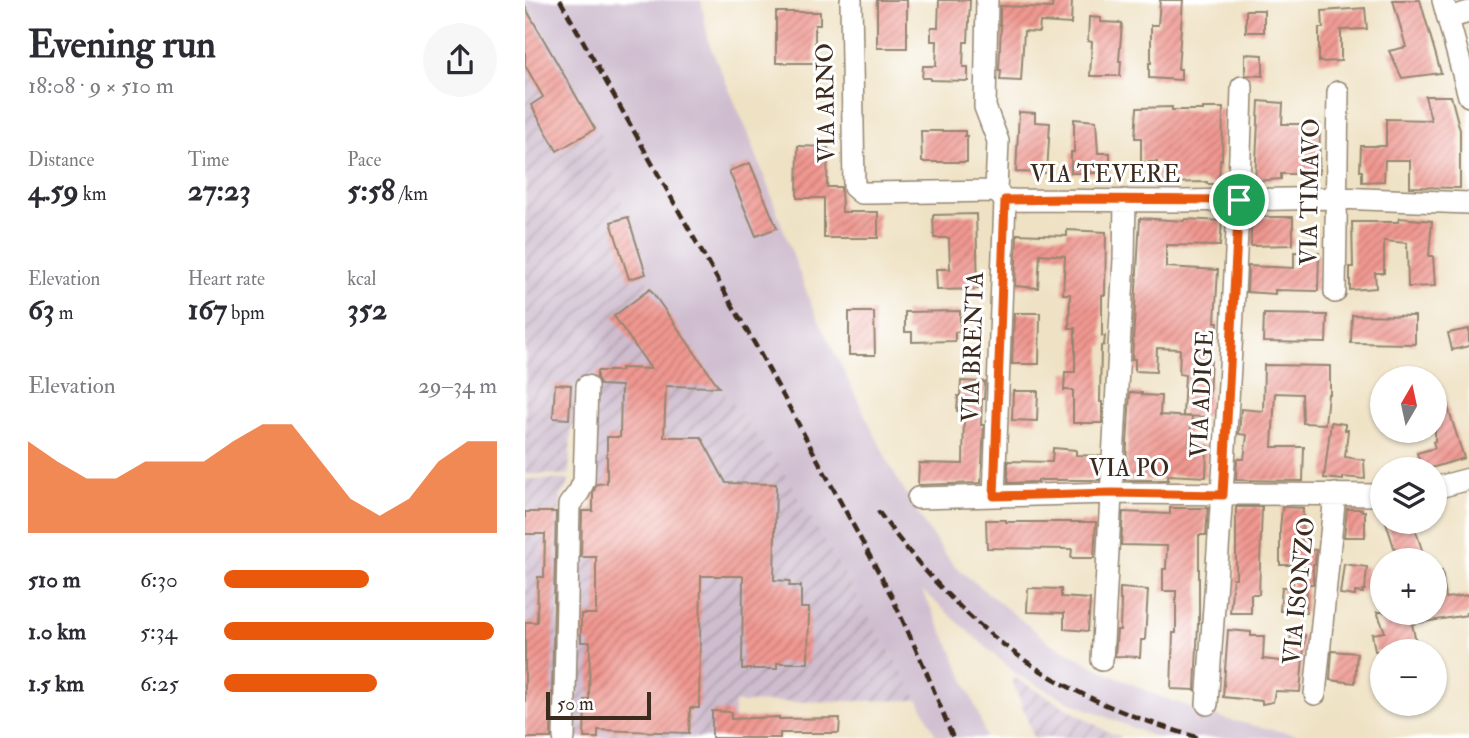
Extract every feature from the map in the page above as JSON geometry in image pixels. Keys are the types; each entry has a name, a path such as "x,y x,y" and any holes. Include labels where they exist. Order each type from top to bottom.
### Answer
{"street":[{"name":"VIA ARNO","path":"851,0 854,187 861,193 1001,196"},
{"name":"VIA BRENTA","path":"987,0 985,107 997,141 1001,196 994,496"},
{"path":"1469,12 1446,9 1469,96"},
{"name":"VIA ADIGE","path":"1207,704 1223,495 1239,200 1242,88"},
{"name":"VIA TIMAVO","path":"1335,292 1338,92"},
{"name":"VIA TEVERE","path":"1001,196 1125,200 1337,198 1469,203"},
{"path":"1102,660 1125,200"},
{"path":"564,738 569,505 584,481 587,386"},
{"path":"1447,485 1469,479"},
{"name":"VIA PO","path":"918,498 1112,493 1370,495"},
{"name":"VIA ISONZO","path":"1315,694 1335,494"}],"shaded area":[{"path":"525,0 600,131 650,289 782,468 919,700 734,703 733,738 576,738 578,511 593,510 593,384 575,385 569,475 525,474"},
{"path":"526,0 701,0 709,43 749,135 810,302 893,472 953,565 1049,642 1107,673 1164,698 1228,720 1319,738 1160,738 1147,734 1068,701 1016,674 922,590 954,655 986,738 937,738 919,700 782,468 650,289 600,131"},
{"path":"525,479 569,480 561,495 557,738 525,738"},
{"path":"1014,677 1106,731 1123,738 1034,738 1012,680"}],"building":[{"path":"877,0 907,0 907,48 877,48"},
{"path":"939,0 970,0 968,42 964,42 963,67 968,67 968,81 922,78 923,66 936,66 937,41 931,41 931,27 938,27"},
{"path":"1053,0 1072,0 1071,24 1040,22 1039,32 1024,31 1021,81 1000,80 1000,6 1052,8"},
{"path":"1160,0 1183,0 1178,69 1181,69 1181,80 1149,78 1151,25 1158,25"},
{"path":"1393,0 1420,0 1441,73 1402,78 1389,51 1406,47"},
{"path":"525,7 595,129 557,151 531,105 543,97 525,65"},
{"path":"1365,8 1367,29 1341,30 1341,61 1319,62 1322,11"},
{"path":"1246,10 1264,10 1264,32 1246,32"},
{"path":"776,12 820,12 820,25 815,25 815,63 776,63"},
{"path":"1089,17 1101,18 1101,22 1122,23 1120,76 1090,76 1092,42 1088,41"},
{"path":"1245,54 1263,55 1263,76 1245,75"},
{"path":"1425,96 1451,96 1460,130 1460,188 1410,187 1410,160 1385,160 1384,181 1362,182 1361,146 1386,146 1386,119 1431,120"},
{"path":"1259,101 1283,103 1282,124 1320,124 1319,174 1281,174 1281,179 1255,181"},
{"path":"1172,107 1172,110 1223,108 1219,184 1157,183 1157,162 1141,162 1141,138 1135,138 1137,108"},
{"path":"1019,112 1035,113 1035,122 1050,123 1047,173 1016,172"},
{"path":"1074,119 1096,121 1098,153 1110,153 1110,173 1071,173"},
{"path":"921,131 965,131 967,162 922,162"},
{"path":"798,146 828,147 827,187 841,187 842,212 878,212 878,238 824,238 824,198 797,198"},
{"path":"750,163 777,228 756,236 729,171"},
{"path":"976,214 978,289 937,290 936,269 950,269 949,238 934,238 933,215"},
{"path":"628,217 646,274 629,279 611,222"},
{"path":"1251,217 1293,217 1293,245 1251,246"},
{"path":"1140,218 1222,221 1220,246 1166,245 1166,267 1218,270 1215,322 1218,322 1217,337 1212,337 1208,417 1183,416 1185,375 1179,374 1180,349 1157,348 1156,372 1135,371 1135,359 1132,359"},
{"path":"1399,218 1432,221 1429,256 1433,256 1435,286 1408,287 1407,243 1384,241 1384,273 1375,273 1376,288 1350,290 1350,267 1353,267 1352,222 1398,222"},
{"path":"1067,230 1106,232 1105,295 1102,295 1102,336 1105,336 1104,345 1101,346 1102,423 1073,423 1073,390 1064,390 1065,372 1075,372 1075,328 1069,328 1070,294 1063,294 1065,256 1040,254 1038,288 1015,286 1017,234 1067,236"},
{"path":"1294,252 1319,253 1318,291 1275,290 1275,294 1247,292 1248,266 1294,268"},
{"path":"650,289 719,387 666,386 664,437 701,437 726,483 776,484 774,580 790,581 789,586 801,586 801,608 809,608 808,663 777,663 777,669 742,669 743,576 701,576 699,708 690,708 689,733 598,730 598,738 584,738 585,700 589,700 590,642 581,642 581,614 596,614 596,557 581,557 582,511 593,511 593,492 597,484 607,483 607,437 620,437 621,386 600,385 597,371 621,371 621,368 651,369 614,316"},
{"path":"960,311 960,331 955,332 955,341 912,342 912,332 905,332 905,312"},
{"path":"849,312 874,312 875,355 849,355"},
{"path":"1014,313 1040,313 1039,364 1012,364"},
{"path":"1264,314 1327,315 1326,343 1263,342"},
{"path":"1352,315 1415,316 1415,344 1351,343"},
{"path":"1469,329 1469,346 1452,350 1448,333"},
{"path":"1264,365 1330,366 1330,394 1325,424 1303,423 1302,394 1275,393 1272,447 1304,447 1303,481 1236,480 1237,459 1244,459 1247,435 1239,434 1241,409 1263,411"},
{"path":"961,381 985,382 982,399 981,425 984,425 981,483 918,485 919,463 963,464 964,411 957,411"},
{"path":"555,384 571,385 569,419 553,418"},
{"path":"1013,391 1038,391 1037,421 1012,420"},
{"path":"1130,392 1161,396 1160,415 1192,417 1189,445 1207,446 1206,477 1168,475 1168,480 1125,480"},
{"path":"1447,404 1464,458 1447,463 1447,457 1418,457 1417,453 1435,448 1433,443 1447,443"},
{"path":"1331,422 1345,424 1345,430 1348,430 1345,457 1364,460 1365,479 1324,478"},
{"path":"1053,448 1076,450 1076,455 1100,456 1099,480 1008,483 1008,461 1052,462"},
{"path":"1236,507 1262,507 1259,594 1251,594 1251,613 1230,613 1233,578 1236,578"},
{"path":"1282,507 1303,508 1302,549 1316,550 1313,584 1307,584 1306,613 1280,611 1282,587 1293,587 1293,565 1280,565"},
{"path":"1170,508 1208,508 1206,535 1199,535 1199,624 1195,690 1171,689 1173,633 1176,633 1176,591 1163,591 1167,546 1121,545 1123,512 1170,514"},
{"path":"1347,509 1365,511 1365,537 1344,537"},
{"path":"525,512 556,512 551,738 525,738 525,622 537,622 538,577 544,577 545,534 525,534"},
{"path":"986,520 1096,522 1094,558 1071,558 1072,549 987,548"},
{"path":"1390,534 1417,534 1421,548 1394,548"},
{"path":"1344,564 1367,567 1363,593 1355,592 1355,596 1340,594"},
{"path":"1028,588 1061,589 1061,597 1090,599 1088,631 1064,629 1064,613 1027,612"},
{"path":"1120,588 1148,590 1145,640 1141,640 1140,657 1115,656 1117,630 1120,630"},
{"path":"1469,595 1467,615 1447,618 1447,598"},
{"path":"1382,625 1412,625 1415,639 1373,639 1372,634 1385,632"},
{"path":"1228,630 1251,632 1251,636 1264,636 1263,659 1288,662 1291,634 1305,635 1300,692 1275,691 1273,702 1262,704 1262,701 1223,697"},
{"path":"1332,651 1357,653 1355,683 1330,680"},
{"path":"712,711 731,712 731,719 840,718 839,733 780,733 780,738 712,738"}],"railway":[{"path":"560,0 756,346 891,595 953,738"},
{"path":"878,511 914,558 954,601 1021,658 1102,703 1160,726 1200,738"}],"route":[{"path":"1005,200 1239,200 1223,495 1112,493 994,496 1005,200"}]}
